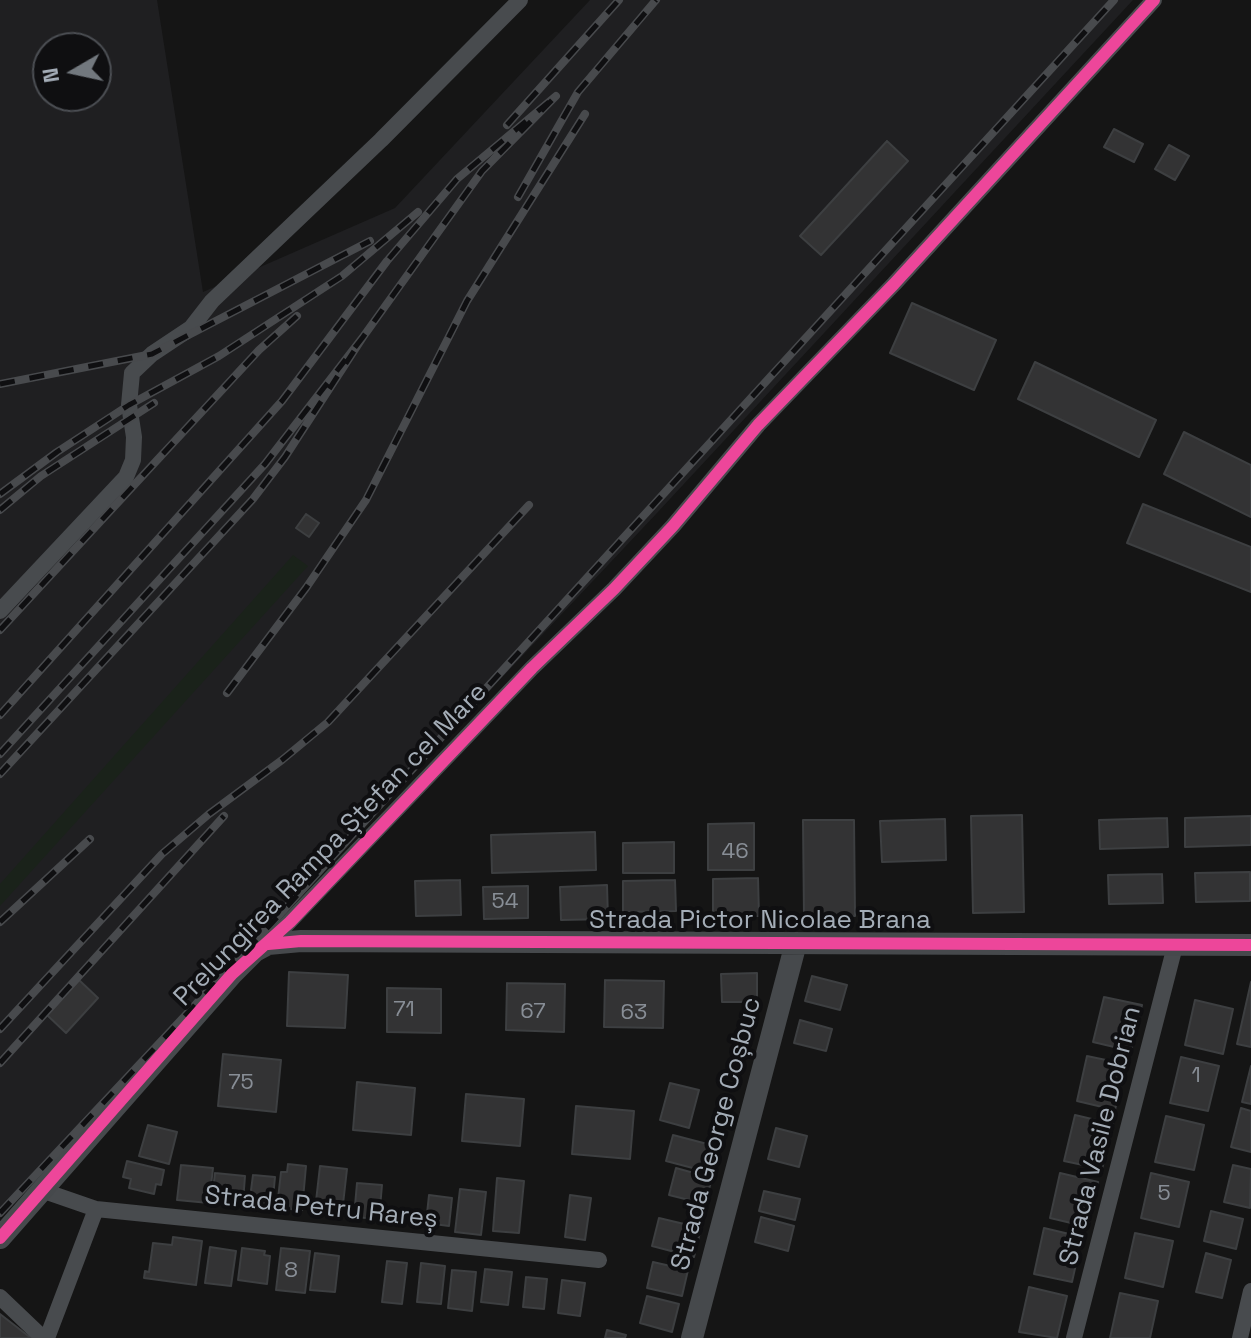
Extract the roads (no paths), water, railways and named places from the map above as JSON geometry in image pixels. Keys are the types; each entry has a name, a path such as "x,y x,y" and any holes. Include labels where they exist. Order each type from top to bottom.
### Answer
{"street":[{"path":"0,611 126,477 133,460 134,437 129,405 132,373 152,354 191,328 212,301 381,140 520,0"},
{"name":"Prelungirea Rampa Ștefan cel Mare","path":"0,1238 232,974 255,951 268,944 532,668 614,589 758,425 1041,126 1154,0"},
{"name":"Strada Pictor Nicolae Brana","path":"268,944 301,941 1251,945"},
{"name":"Strada George Coșbuc","path":"692,1338 796,943"},
{"name":"Strada Vasile Dobrian","path":"1074,1338 1175,946"},
{"name":"Strada Petru Rareș","path":"41,1190 96,1209 599,1260"},
{"path":"0,1297 45,1338 96,1209"},
{"path":"1240,1338 1251,1291"}],"railway":[{"path":"507,125 619,0"},
{"path":"518,197 578,92 656,0"},
{"path":"0,1213 272,923 1114,0"},
{"path":"0,715 282,401 387,261 457,179 556,96 482,171 363,337"},
{"path":"227,693 306,588 366,500 467,301 585,114"},
{"path":"0,494 129,405 219,356 342,276 418,212"},
{"path":"0,384 152,354 370,241"},
{"path":"0,630 259,350 297,316"},
{"path":"0,754 265,464 363,337 285,457 253,499 0,774"},
{"path":"0,510 41,476 154,403"},
{"path":"0,1029 162,854 328,722 529,505"},
{"path":"0,1063 224,816"},
{"path":"0,922 90,839"}]}
